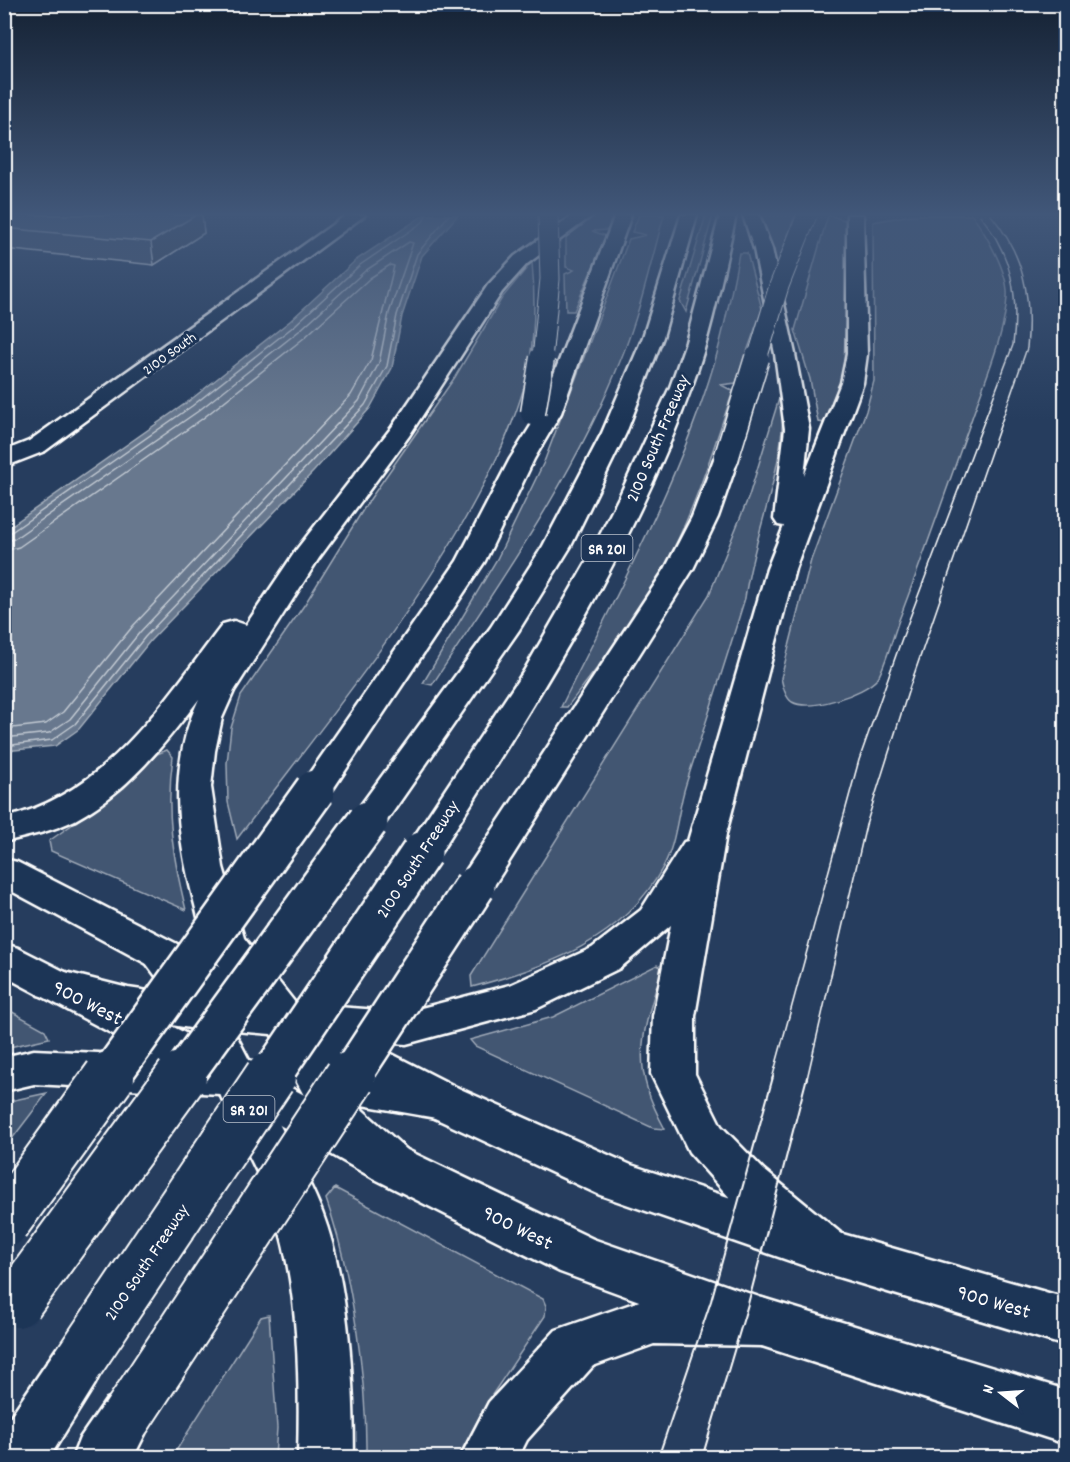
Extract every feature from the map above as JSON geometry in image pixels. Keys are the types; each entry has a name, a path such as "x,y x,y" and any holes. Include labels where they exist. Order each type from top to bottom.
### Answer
{"main road":[{"name":"2100 South","path":"4,460 37,446 262,283"},
{"path":"390,1164 337,1114 283,1018 225,942 204,867 194,787 200,740 206,718 218,691 307,555 401,431 501,283"},
{"path":"541,413 542,363 550,283"},
{"path":"4,1223 315,790 471,561 522,459 595,283"},
{"name":"SR 201","path":"11,1310 368,821 504,630 557,546 614,433 653,337 669,283"},
{"name":"2100 South Freeway","path":"16,1458 422,852 540,670 600,562 681,387 696,342 711,283"},
{"path":"769,283 797,429 781,569"},
{"path":"113,1438 475,886 679,569 705,518 726,459 780,283"},
{"path":"825,1251 747,1184 705,1139 673,1074 674,1016 708,834 781,569 852,383 857,354 856,283"},
{"name":"2100 South","path":"4,484 16,477 37,446"},
{"path":"4,830 43,820 62,812 101,788 118,773 146,743 246,615 307,555"},
{"path":"53,984 128,1003 203,1013 406,1028 521,998 606,958 655,920 708,834"},
{"name":"900 West","path":"4,871 442,1101 617,1181 825,1251 1065,1322"},
{"path":"158,952 181,976 203,1013 300,1220 315,1302 326,1458"},
{"name":"900 West","path":"4,958 234,1078 390,1164 578,1256 762,1322 1065,1417"},
{"path":"4,1074 34,1067 234,1078 317,1080 442,1101"},
{"path":"488,1458 508,1421 575,1348 654,1320 762,1322"}],"shaded area":[{"path":"514,283 533,283 532,347 526,381 516,413 489,473 441,560 386,642 237,839 228,802 227,763 231,728 241,696 305,604 366,505 455,377 502,298"},
{"path":"565,283 586,283 574,311 566,311"},
{"path":"612,283 646,283 621,359 582,445 510,567 432,685 423,683 497,559 544,462"},
{"path":"685,283 694,283 686,312 680,301"},
{"path":"733,283 755,283 762,309 736,383 721,385 733,391 683,529 661,573 617,642 567,707 561,707 645,538 683,452 718,350"},
{"path":"808,283 846,283 844,369 839,394 826,423 818,422 810,379 795,330"},
{"path":"873,283 1006,283 1007,297 999,341 880,674 870,685 849,696 811,705 800,704 792,702 788,697 781,678 811,560 866,411 874,381"},
{"path":"782,389 781,443 745,598 686,784 674,837 663,867 647,892 627,914 605,932 555,959 472,987 471,976 709,595 749,496"},
{"path":"167,750 173,757 170,815 177,872 186,910 51,851 49,841 124,788 157,754"},
{"path":"657,965 661,967 661,972 648,1016 642,1052 647,1087 665,1129 653,1128 475,1046 470,1040 553,1017"},
{"path":"5,1008 45,1030 49,1038 5,1048"},
{"path":"47,1093 5,1148 5,1102"},
{"path":"335,1188 543,1299 546,1306 545,1316 488,1401 458,1457 366,1457 364,1394 356,1326 343,1259 326,1199"},
{"path":"269,1315 277,1428 275,1457 172,1457 261,1317"}],"water":[{"path":"331,283 413,283 402,316 392,368 370,408 314,471 150,641 79,729 55,746 5,751 5,530 189,401 290,321"}],"tram line":[{"path":"772,1079 859,760 901,641 1013,345 1015,309 1012,283"},
{"path":"807,1079 866,825 909,689 1027,348 1028,311 1024,283"},
{"path":"658,1458 711,1301 773,1077"},
{"path":"702,1458 748,1304 807,1077"}]}
